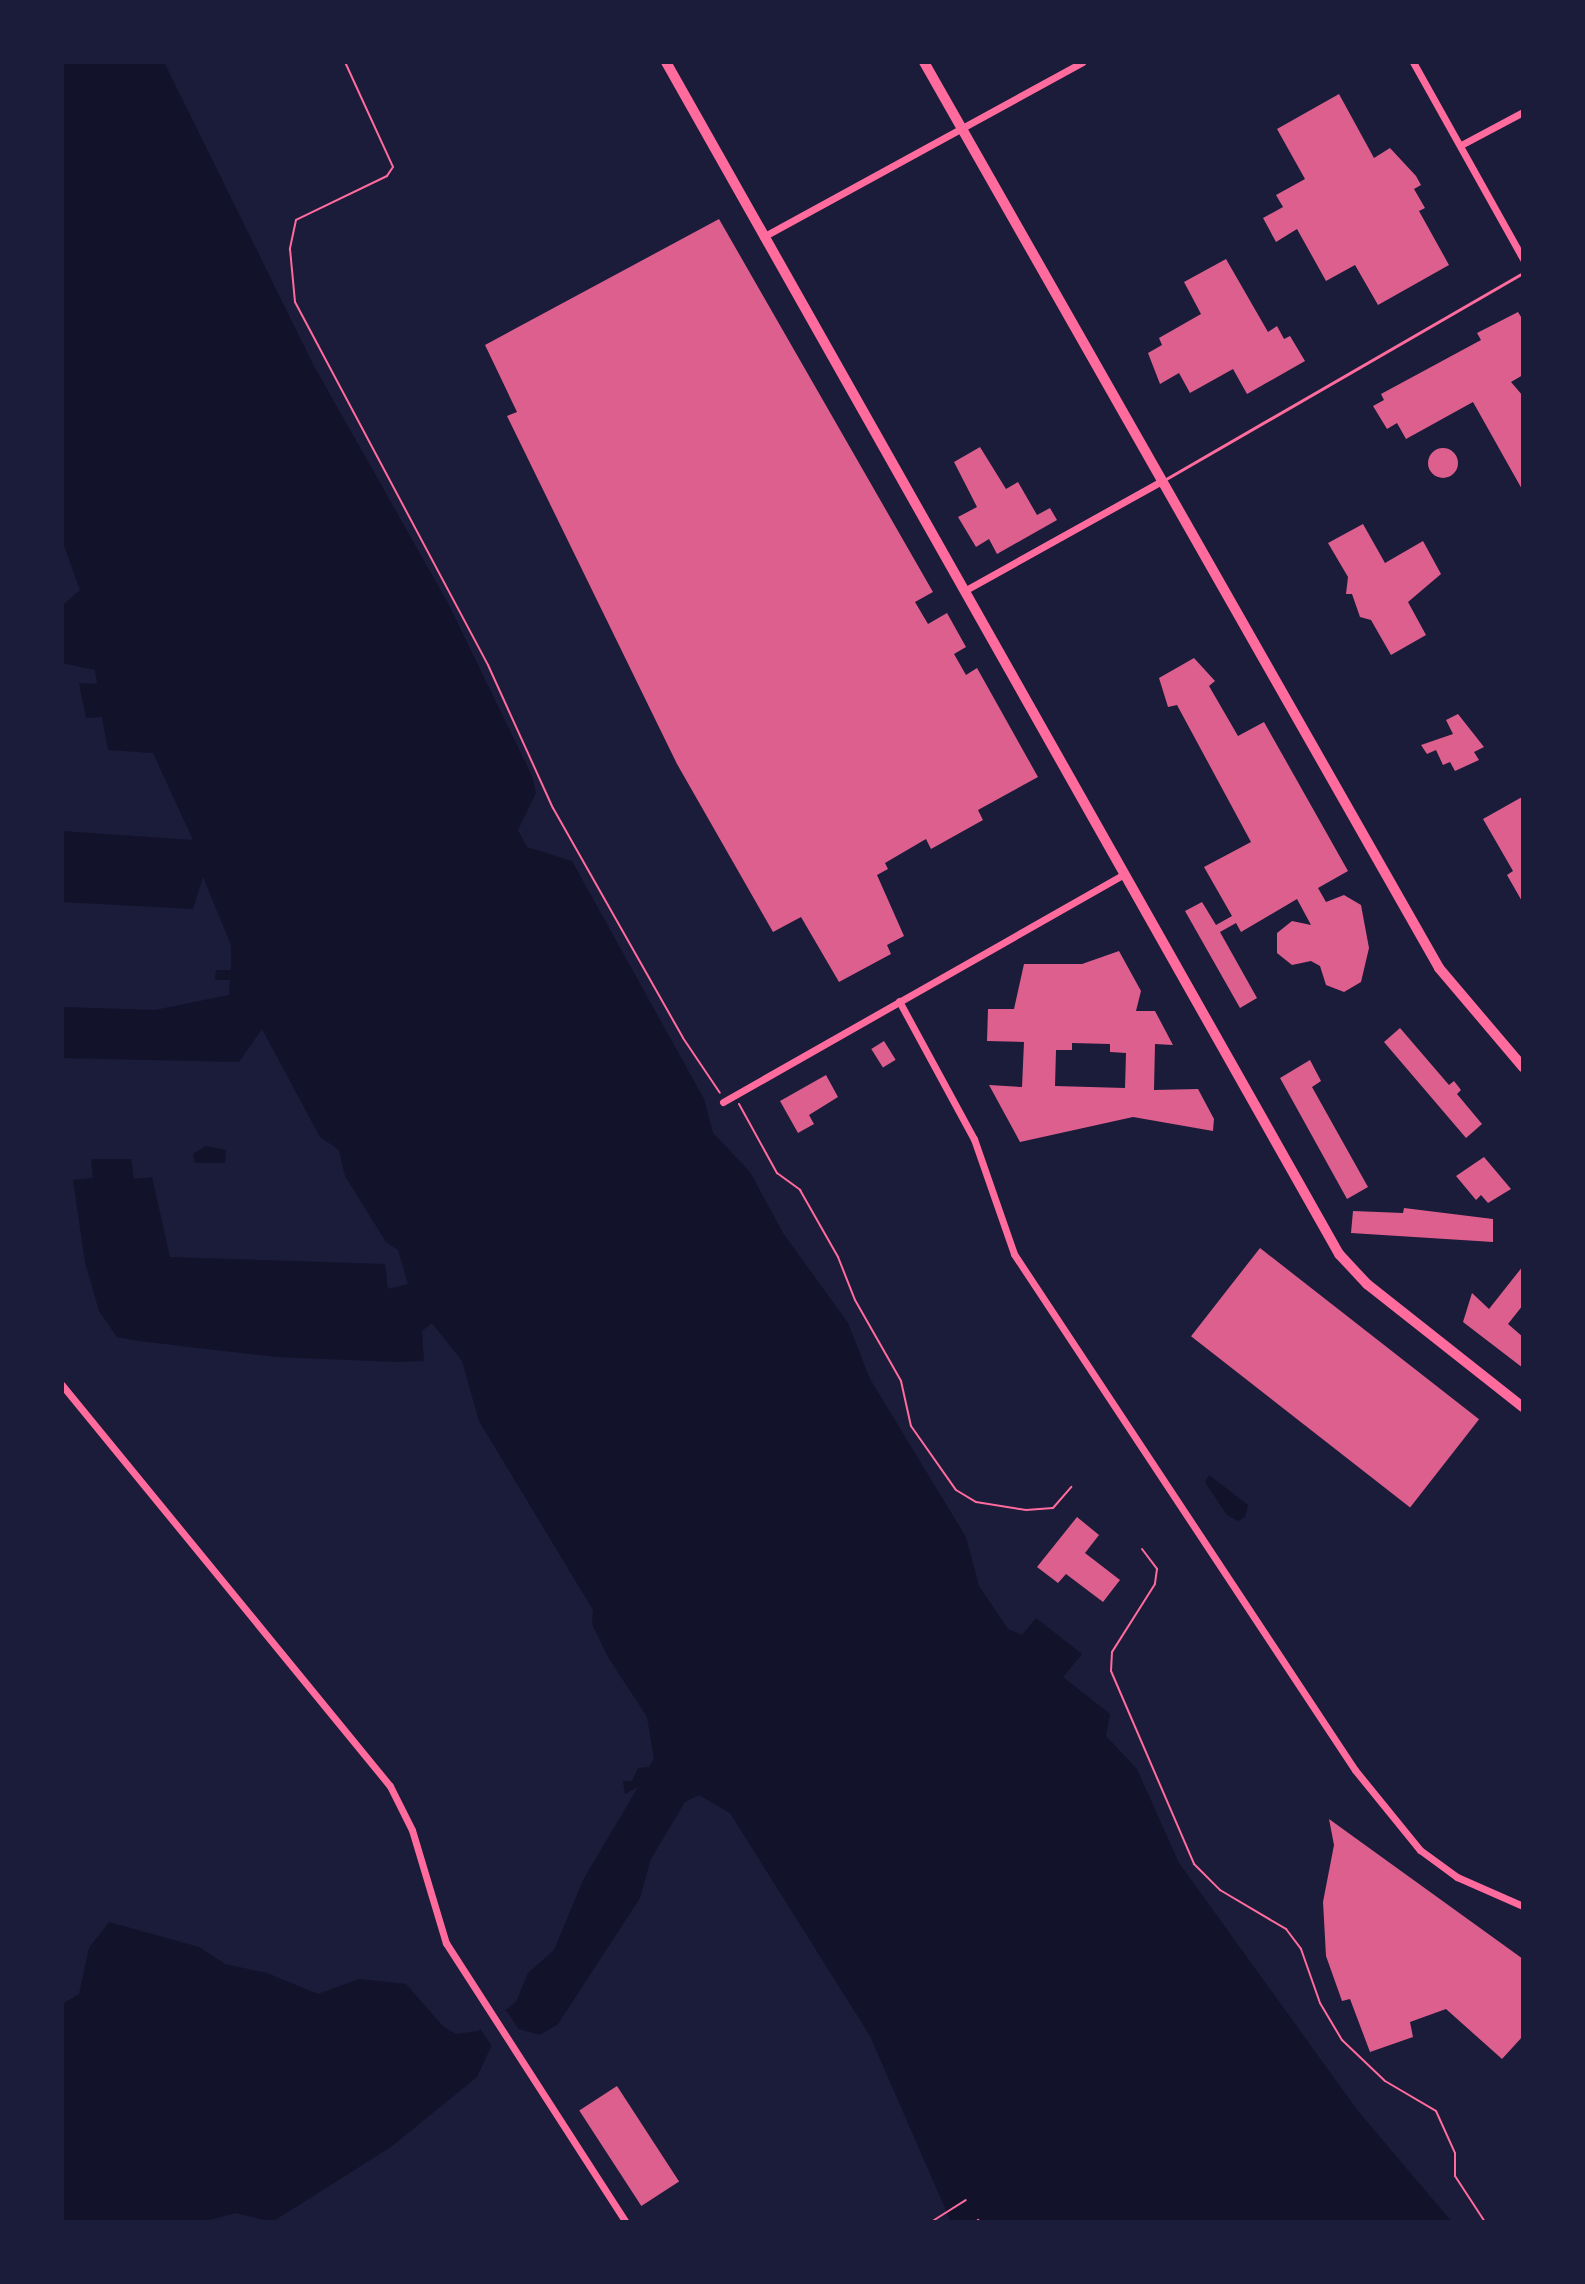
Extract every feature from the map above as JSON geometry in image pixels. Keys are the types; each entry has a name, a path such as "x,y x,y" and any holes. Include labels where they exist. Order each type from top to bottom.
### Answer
{"main road":[{"path":"666,62 1122,875 1350,1269 1523,1407"},
{"path":"924,62 1439,968 1523,1067"}],"street":[{"path":"763,237 1082,62"},
{"path":"1413,62 1523,259"},
{"path":"1461,145 1523,112"},
{"path":"964,591 1162,481"},
{"path":"726,1101 1122,875"},
{"path":"899,1001 974,1139 1014,1254 1355,1770 1396,1825 1438,1864 1477,1888 1523,1906"},
{"path":"62,1385 390,1786 412,1830 437,1923 493,2018 626,2222"}],"lane":[{"path":"1162,481 1523,273"}],"path":[{"path":"345,62 393,167 387,176 296,220 290,249 295,302 482,654 553,808 708,1081 726,1101 746,1111 777,1173 800,1190 899,1376 911,1426 956,1490 986,1505 1026,1510 1053,1508 1071,1487"},
{"path":"1142,1549 1157,1569 1155,1584 1112,1652 1111,1671 1194,1864 1220,1890 1286,1929 1301,1949 1320,2003 1342,2040 1385,2081 1436,2111 1455,2153 1455,2176 1485,2222"},
{"path":"931,2222 966,2200"}],"shaded area":[{"path":"62,62 164,62 314,366 448,603 532,776 536,793 518,830 527,847 572,861 704,1099 713,1133 750,1172 783,1233 848,1323 870,1379 966,1537 979,1586 1008,1629 1022,1635 1036,1618 1082,1654 1063,1677 1110,1714 1106,1736 1137,1769 1179,1863 1358,2111 1452,2222 951,2222 870,2036 730,1813 699,1795 685,1802 651,1859 640,1898 558,2024 540,2035 519,2029 491,2047 477,2077 391,2147 272,2222 236,2213 202,2222 62,2222 62,2004 79,1994 89,1948 109,1922 199,1947 225,1964 267,1973 318,1994 359,1979 406,1984 443,2026 456,2034 478,2031 516,2002 528,1973 554,1950 583,1880 638,1787 625,1794 623,1781 632,1781 638,1768 649,1767 654,1759 647,1717 608,1657 592,1624 593,1610 479,1421 462,1361 432,1323 422,1331 424,1361 399,1362 276,1357 139,1341 117,1337 99,1311 85,1262 73,1180 93,1178 91,1159 131,1159 134,1179 152,1177 170,1257 385,1264 388,1289 408,1284 398,1250 386,1242 345,1176 339,1150 320,1137 262,1029 239,1062 62,1058 62,1007 155,1010 229,995 230,980 215,980 216,970 231,970 231,945 203,877 193,909 62,902 62,831 193,840 153,753 108,750 102,717 86,718 79,683 97,684 95,670 62,663 62,606 80,590 62,540"},
{"path":"206,1146 226,1150 225,1163 195,1163 193,1154"},
{"path":"1209,1475 1248,1505 1245,1517 1238,1521 1227,1515 1205,1482"}],"pier":[{"path":"506,2010 519,2029 492,2047 479,2028"}],"building":[{"path":"1339,94 1374,158 1390,148 1416,176 1421,185 1414,189 1425,208 1419,211 1449,265 1378,305 1355,265 1326,281 1297,229 1276,242 1263,218 1283,207 1276,195 1305,179 1277,129"},
{"path":"719,219 933,592 915,602 928,624 947,613 966,647 954,654 966,675 977,668 1038,777 978,810 983,820 931,849 926,839 885,863 888,869 877,875 904,936 887,945 891,954 839,982 801,917 773,932 677,764 507,416 517,412 485,345"},
{"path":"1226,259 1268,332 1277,326 1284,339 1290,336 1305,361 1247,394 1233,369 1190,393 1179,373 1160,384 1148,353 1162,345 1159,338 1201,314 1184,282"},
{"path":"1518,312 1523,320 1523,375 1511,382 1523,396 1523,491 1473,402 1406,439 1397,423 1387,429 1373,406 1384,400 1381,394 1481,340 1477,333"},
{"path":"980,447 1006,489 1018,482 1037,515 1050,508 1057,520 997,554 989,539 976,547 958,517 977,507 954,462"},
{"path":"1443,448 1454,452 1458,463 1454,474 1443,478 1432,474 1428,463 1432,452"},
{"path":"1363,524 1385,563 1423,541 1441,574 1408,602 1426,635 1391,655 1371,620 1360,617 1352,594 1346,594 1348,577 1328,543"},
{"path":"1194,658 1215,681 1209,686 1238,736 1264,722 1348,871 1318,888 1326,902 1344,895 1361,905 1369,948 1361,982 1344,992 1326,985 1320,966 1311,961 1292,965 1277,953 1277,933 1292,921 1311,925 1297,899 1241,932 1236,923 1220,932 1257,998 1240,1008 1185,911 1202,902 1216,925 1232,916 1204,867 1251,842 1177,705 1168,707 1159,678"},
{"path":"1458,714 1484,747 1474,752 1479,760 1455,771 1450,762 1443,765 1436,750 1427,754 1421,745 1453,734 1446,720"},
{"path":"1522,797 1523,903 1507,875 1513,871 1483,819"},
{"path":"1119,951 1141,991 1136,1011 1155,1011 1173,1045 1155,1044 1154,1090 1198,1089 1214,1119 1213,1131 1133,1117 1020,1142 989,1085 1022,1087 1024,1042 987,1041 988,1009 1014,1009 1024,964 1082,964","holes":["1072,1043 1110,1044 1110,1052 1126,1053 1125,1088 1055,1086 1056,1050 1072,1050"]},
{"path":"1400,1028 1449,1085 1454,1081 1461,1090 1457,1094 1482,1124 1466,1138 1384,1042"},
{"path":"884,1041 896,1060 883,1068 871,1049"},
{"path":"1310,1060 1321,1081 1312,1087 1368,1187 1347,1199 1280,1078"},
{"path":"826,1075 838,1097 809,1115 814,1124 798,1133 780,1101"},
{"path":"1484,1157 1511,1189 1488,1203 1481,1195 1476,1200 1456,1176"},
{"path":"1404,1208 1493,1219 1493,1242 1351,1233 1353,1211 1403,1213"},
{"path":"1260,1248 1479,1419 1410,1507 1191,1336"},
{"path":"1523,1266 1523,1305 1508,1324 1523,1337 1523,1368 1463,1322 1472,1293 1489,1309"},
{"path":"1077,1517 1099,1535 1085,1553 1120,1580 1103,1602 1066,1574 1058,1583 1037,1567"},
{"path":"1329,1819 1523,1959 1523,2036 1502,2059 1446,2009 1410,2022 1413,2037 1370,2052 1350,1999 1342,2001 1326,1956 1323,1902 1334,1845"},
{"path":"617,2086 679,2182 641,2206 579,2111"}]}
